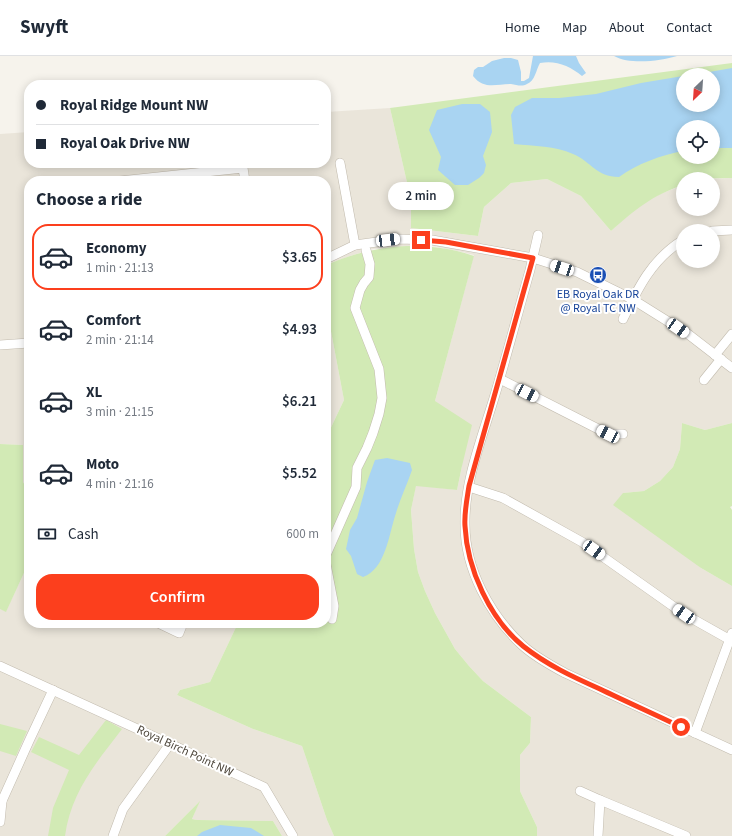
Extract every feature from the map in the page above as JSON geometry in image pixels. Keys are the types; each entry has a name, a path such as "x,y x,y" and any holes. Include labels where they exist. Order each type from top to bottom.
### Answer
{"street":[{"path":"340,163 355,245"},
{"path":"167,176 243,168"},
{"path":"720,231 732,230"},
{"path":"538,235 500,379 469,486 465,525 469,557 480,587 502,624 522,645 545,662 565,673 732,750"},
{"path":"331,257 355,245 399,239 432,240 533,258 577,272 632,299 670,322 732,368"},
{"path":"623,319 632,299 647,275 658,260 676,245"},
{"path":"331,544 356,487 357,468 373,433 382,398 379,369 355,308 360,290 370,277 370,264 366,250"},
{"path":"704,380 732,334"},
{"path":"0,345 24,343"},
{"path":"500,379 608,434 623,434"},
{"path":"469,486 502,498 582,542 684,614 731,638 695,733"},
{"path":"331,590 334,606 332,620"},
{"path":"168,628 179,633 182,628"},
{"name":"Royal Birch Point NW","path":"0,666 264,787 293,836"},
{"path":"0,822 1,801 53,690"},
{"path":"112,836 123,809 170,744"},
{"path":"580,791 686,836"},
{"path":"598,836 600,800"}],"shaded area":[{"path":"390,108 411,200 411,228 478,236 484,207 511,183 547,179 581,196 611,231 636,208 655,196 676,188 676,216 720,216 720,178 732,178 732,423 705,430 682,423 680,449 673,467 660,481 644,491 623,493 701,568 732,586 732,836 537,836 537,827 520,791 520,755 530,743 531,717 483,681 455,649 435,613 425,591 418,572 414,549 411,510 416,485 457,490 462,466 435,401 474,255 433,246 393,247 373,249 331,263 331,176 24,176 24,484 23,445 0,444 0,134 24,132 24,168 331,168 331,112"},
{"path":"331,331 344,400 331,427"},
{"path":"24,573 24,628 236,628 210,682 180,690 177,695 253,729 302,746 327,820 334,836 282,836 273,821 192,819 199,802 165,836 0,836 0,609 6,611"}],"green space":[{"path":"732,63 732,178 720,178 720,172 676,172 676,188 644,204 611,231 581,196 547,179 511,183 484,207 478,236 411,228 411,200 390,108 676,70 676,112 720,112 720,68 694,68"},
{"path":"424,246 457,251 474,256 435,401 472,425 457,490 416,486 411,510 414,549 418,572 425,591 435,613 455,649 483,681 531,717 530,743 520,755 520,791 537,827 537,836 334,836 327,820 302,746 253,729 177,695 180,690 210,682 236,628 331,628 331,427 344,400 331,331 331,263 346,257 385,248"},
{"path":"682,423 705,430 732,423 732,506 730,507 732,510 732,586 701,568 613,505 623,493 644,491 660,481 673,467 680,449"},
{"path":"0,444 23,445 24,573 6,612 0,609"},
{"path":"106,720 122,729 94,766 79,792 68,820 65,836 48,836 53,808 69,770 31,752 39,737 79,755"},
{"path":"0,724 27,731 16,756 0,751"},
{"path":"200,801 192,819 273,821 282,836 165,836"}],"water":[{"path":"533,56 576,56 586,73 582,76 573,69 557,63 546,62 540,63 530,83 525,85 486,85 481,83 473,76 474,70 478,67 483,67 492,61 511,58 518,60 521,72 521,81 524,81 529,78"},
{"path":"614,56 677,56 654,61 636,61 621,59"},
{"path":"732,68 732,148 720,148 720,120 676,120 676,153 650,161 619,177 605,175 579,157 566,151 514,144 511,115 515,107 532,98 559,98 596,94 641,83 676,77 676,112 720,112 720,70"},
{"path":"462,104 480,104 490,112 492,132 483,156 486,165 484,173 468,185 455,185 438,170 441,157 429,130 437,110"},
{"path":"387,458 410,463 412,470 382,559 371,573 363,577 357,574 351,556 346,549 350,530 357,518 375,460"},
{"path":"220,825 251,828 264,836 197,836 202,832"}],"place":[{"name":"EB Royal Oak DR @ Royal TC NW","path":"598,275"}],"route":[{"path":"421,240 446,242 533,258 469,486 465,525 469,557 480,587 502,624 522,645 545,662 565,673 681,727"}]}
